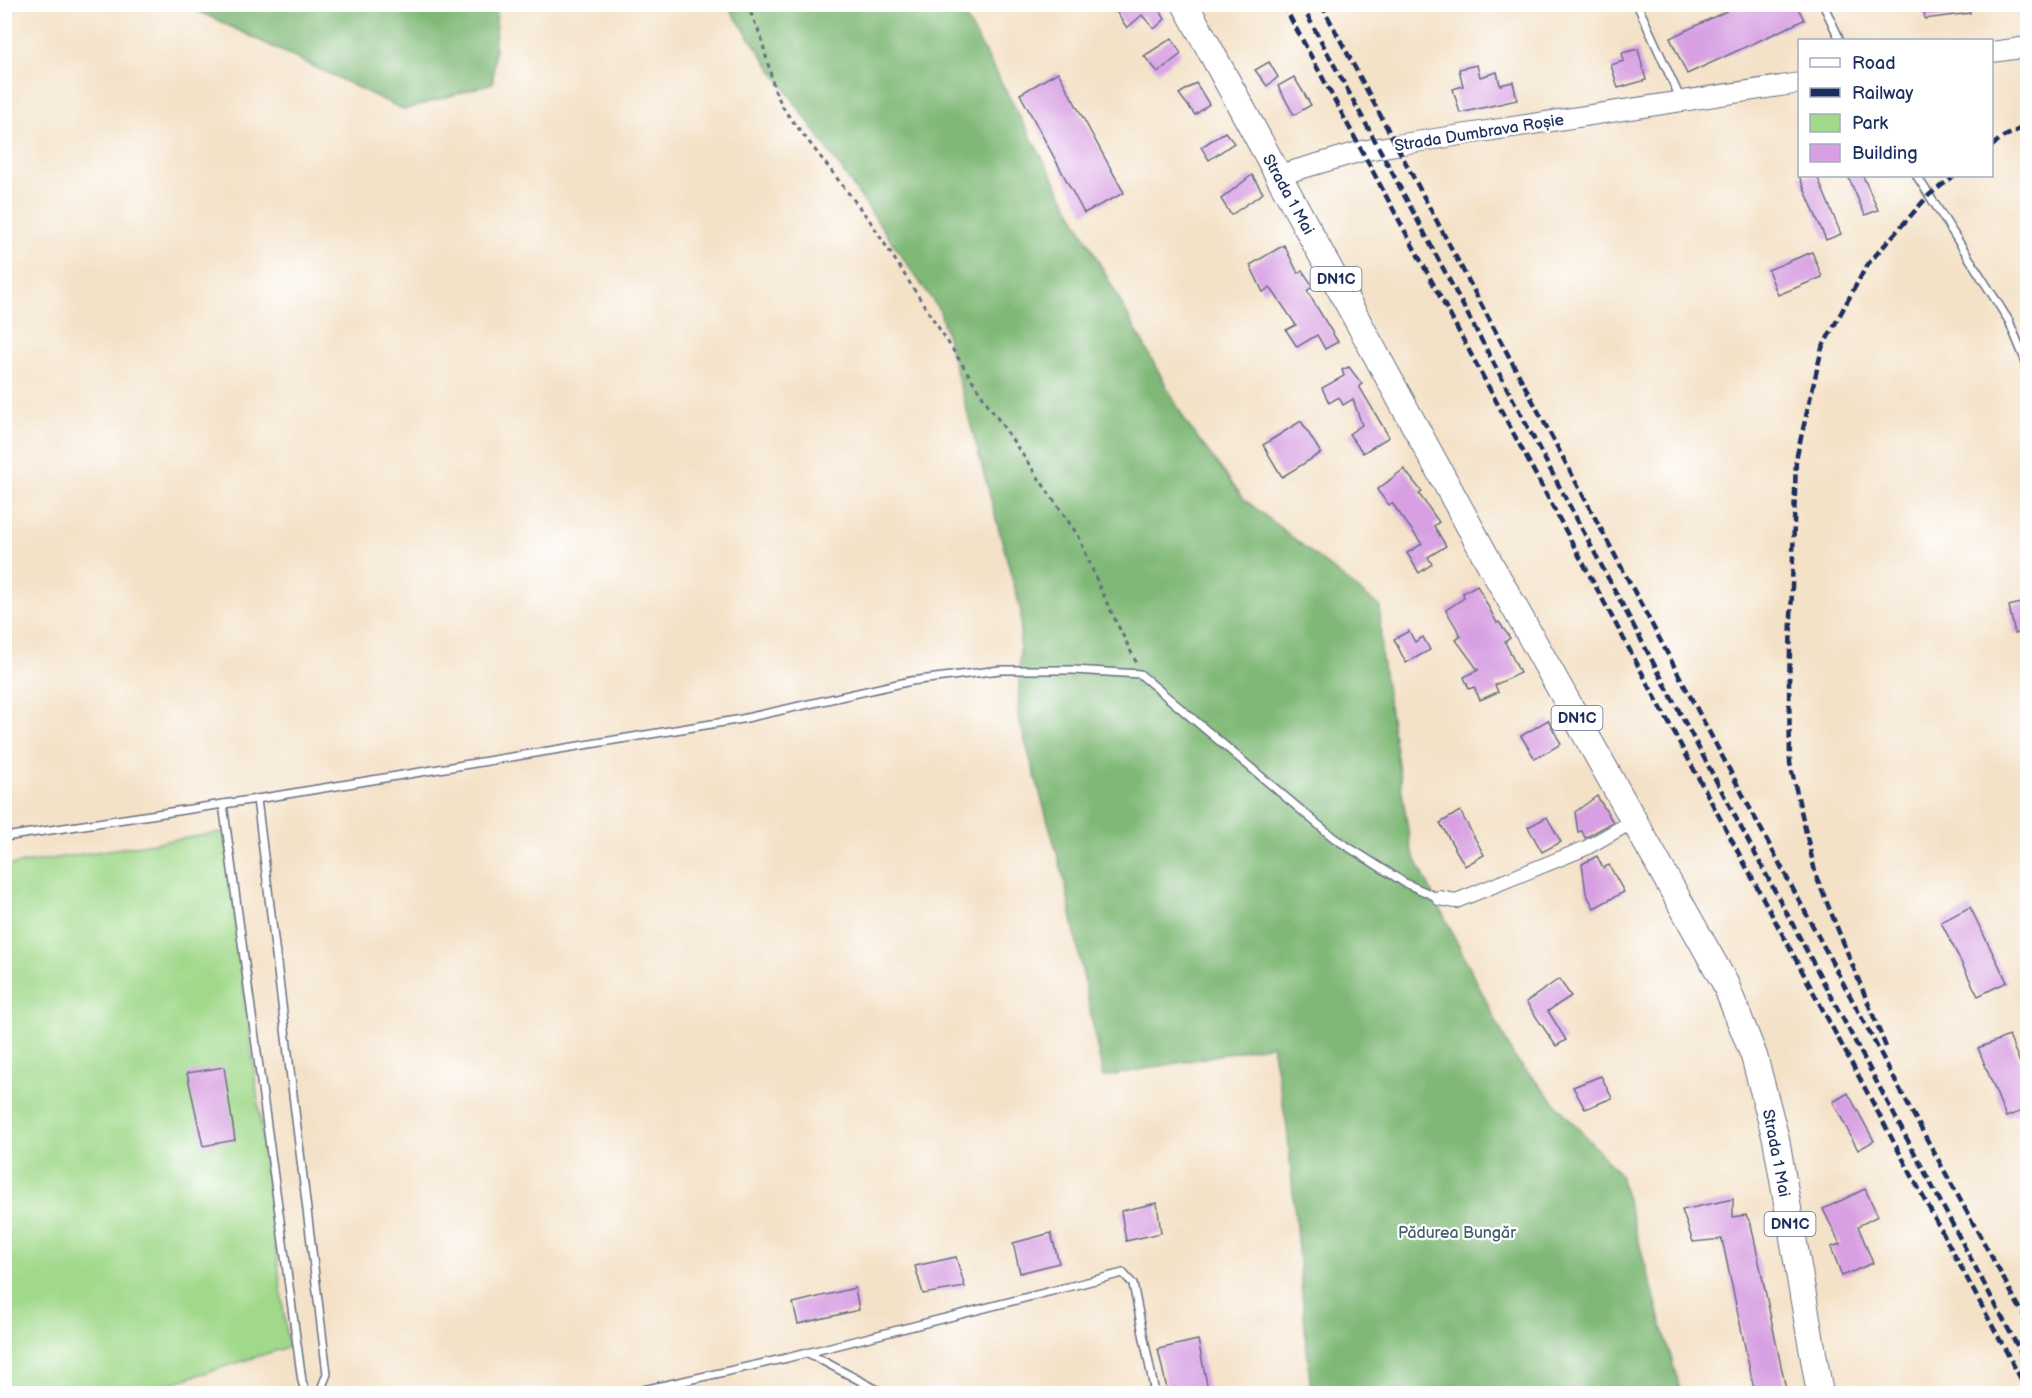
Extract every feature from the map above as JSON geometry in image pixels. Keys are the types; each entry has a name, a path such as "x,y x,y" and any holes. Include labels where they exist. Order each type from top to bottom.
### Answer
{"highway":[{"name":"Strada 1 Mai","path":"1185,4 1485,555 1725,983 1754,1056 1776,1139 1820,1394"}],"main road":[{"path":"1993,52 2028,47"},
{"name":"Strada Dumbrava Roșie","path":"1279,175 1362,151 1388,146 1798,83"}],"street":[{"path":"1439,898 1456,901 1586,848 1635,820"}],"lane":[{"path":"1637,4 1682,101"},
{"path":"1823,4 1840,39"},
{"path":"1918,177 2009,321 2028,367"},
{"path":"4,837 257,799 742,719 911,681 1000,670 1073,670 1140,674 1334,838 1405,883 1439,898"},
{"path":"257,799 327,1374 320,1394"},
{"path":"223,804 302,1381 306,1394"},
{"path":"625,1394 808,1353 1123,1273 1133,1284 1154,1388 1149,1394"},
{"path":"808,1353 885,1394"}],"path":[{"path":"747,4 761,37 775,91 785,111 870,221 987,403 1079,537 1140,674"}],"green space":[{"path":"186,5 497,5 493,83 404,110"},
{"name":"Pădurea Bungăr","path":"727,5 959,5 1187,424 1244,499 1380,607 1381,653 1411,850 1514,1057 1620,1175 1681,1393 1311,1393 1287,1127 1272,1045 1103,1077 1064,878 1018,716 1021,611 940,311"},
{"path":"225,832 288,1347 139,1393 5,1394 5,866"}],"building":[{"path":"1111,4 1156,4 1165,19 1154,29 1142,15 1127,28"},
{"path":"1741,4 1796,4 1804,20 1687,74 1670,38"},
{"path":"1923,4 1969,4 1970,13 1925,19"},
{"path":"1172,38 1181,54 1158,72 1144,56"},
{"path":"1638,49 1646,80 1618,88 1611,65 1624,61 1622,53"},
{"path":"1269,62 1278,77 1267,86 1255,70"},
{"path":"1477,65 1480,77 1497,72 1500,85 1513,82 1517,100 1460,113 1453,89 1463,86 1459,69"},
{"path":"1058,72 1124,193 1084,213 1020,94"},
{"path":"1294,77 1311,105 1294,115 1278,86"},
{"path":"1196,83 1209,104 1195,115 1179,94"},
{"path":"1225,132 1234,143 1209,160 1201,147"},
{"path":"1252,175 1263,193 1231,215 1221,199"},
{"path":"1799,177 1817,177 1841,234 1826,240"},
{"path":"1848,177 1863,177 1878,210 1865,215"},
{"path":"1284,245 1298,273 1302,270 1313,286 1307,291 1338,342 1325,349 1317,335 1297,347 1286,330 1296,325 1270,287 1263,292 1250,265"},
{"path":"1812,252 1822,277 1778,295 1768,270"},
{"path":"1349,367 1362,384 1359,386 1389,437 1363,453 1349,434 1362,425 1353,399 1343,405 1339,397 1329,403 1322,388 1344,376 1342,370"},
{"path":"1301,421 1321,453 1282,477 1263,445"},
{"path":"1404,469 1422,492 1419,494 1439,522 1434,526 1446,546 1428,557 1432,564 1419,573 1407,553 1422,544 1392,503 1389,505 1377,490"},
{"path":"1477,585 1497,623 1499,622 1510,638 1505,642 1520,673 1495,685 1498,692 1480,700 1474,687 1469,689 1464,677 1478,670 1456,640 1461,636 1446,610 1464,598 1463,593"},
{"path":"2028,601 2028,631 2015,634 2009,606"},
{"path":"1409,631 1415,642 1423,637 1430,650 1406,663 1394,639"},
{"path":"1548,720 1561,744 1535,759 1521,736"},
{"path":"1597,796 1613,822 1585,838 1582,831 1578,832 1575,812"},
{"path":"1460,811 1484,855 1465,866 1440,823"},
{"path":"1547,817 1561,842 1542,852 1528,827"},
{"path":"1597,856 1603,868 1609,865 1624,892 1594,908 1586,893 1582,864"},
{"path":"1970,907 2007,982 1978,996 1941,922"},
{"path":"1559,979 1571,996 1548,1011 1566,1040 1556,1046 1526,1002"},
{"path":"2009,1036 2028,1082 2028,1109 2006,1117 1978,1048"},
{"path":"224,1067 235,1140 203,1146 187,1073"},
{"path":"1601,1076 1612,1098 1585,1109 1573,1087"},
{"path":"1848,1093 1874,1141 1858,1150 1833,1102"},
{"path":"1865,1189 1878,1216 1858,1226 1873,1263 1842,1276 1831,1247 1840,1244 1823,1209"},
{"path":"1733,1199 1733,1217 1746,1215 1751,1224 1787,1394 1755,1394 1722,1239 1693,1242 1682,1210"},
{"path":"1157,1203 1161,1233 1126,1241 1121,1211"},
{"path":"1051,1233 1059,1263 1020,1273 1013,1243"},
{"path":"956,1257 965,1287 923,1294 915,1266"},
{"path":"855,1288 859,1310 798,1324 793,1303"},
{"path":"1198,1340 1209,1394 1168,1394 1158,1349"}],"railway":[{"path":"1283,4 2028,1392"},
{"path":"1301,4 2028,1366"},
{"path":"1321,4 1913,1114 2028,1323"},
{"path":"1993,145 2001,138 2028,125"},
{"path":"1886,1047 1816,876 1790,763 1789,683 1796,459 1822,348 1867,265 1929,195 1953,177"}]}
